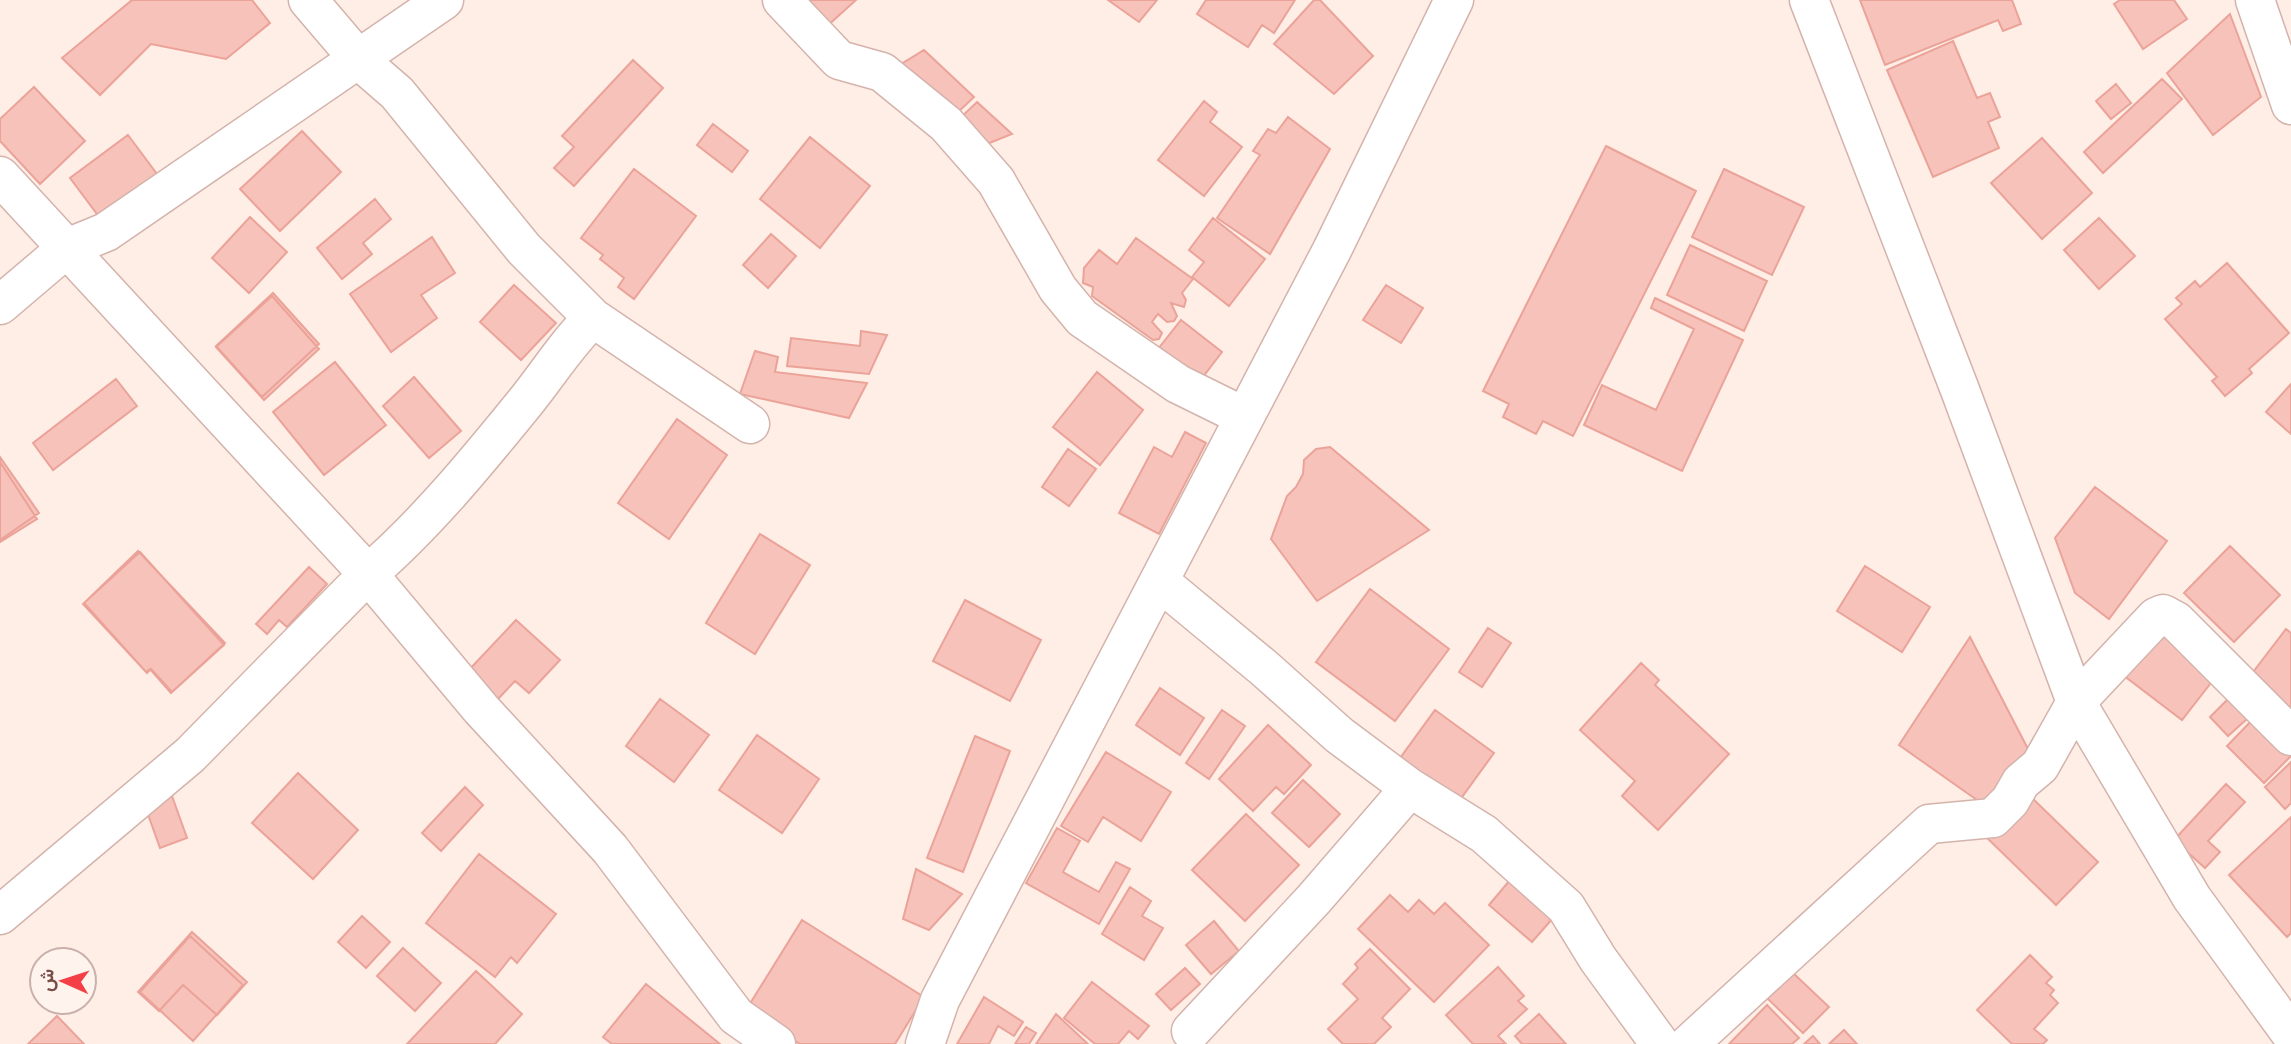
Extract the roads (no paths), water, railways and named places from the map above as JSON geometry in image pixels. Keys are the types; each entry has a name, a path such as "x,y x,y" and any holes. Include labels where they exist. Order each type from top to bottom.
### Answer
{"street":[{"path":"308,0 360,61 397,93 524,249 593,318 750,424"},
{"path":"0,305 67,248 106,232 360,61 444,0"},
{"path":"782,0 839,60 882,72 946,124 996,181 1058,289 1082,317 1178,384 1243,416"},
{"path":"925,1044 940,1000 1332,250 1454,0"},
{"path":"1809,0 1961,390 2076,702 2192,898 2291,1034"},
{"path":"2255,0 2291,105"},
{"path":"0,177 368,574 481,709 610,849 736,1016 776,1044"},
{"path":"0,915 190,755 368,574 399,547 523,405 573,337 593,318"},
{"path":"1160,582 1264,668 1339,735 1410,788 1484,834 1566,907 1598,959 1660,1044"},
{"path":"1689,1044 1929,824 1993,818 2010,802 2021,782 2040,766 2076,702 2156,617 2163,614 2176,621 2291,736"},
{"path":"1191,1031 1314,899 1410,788"}]}
